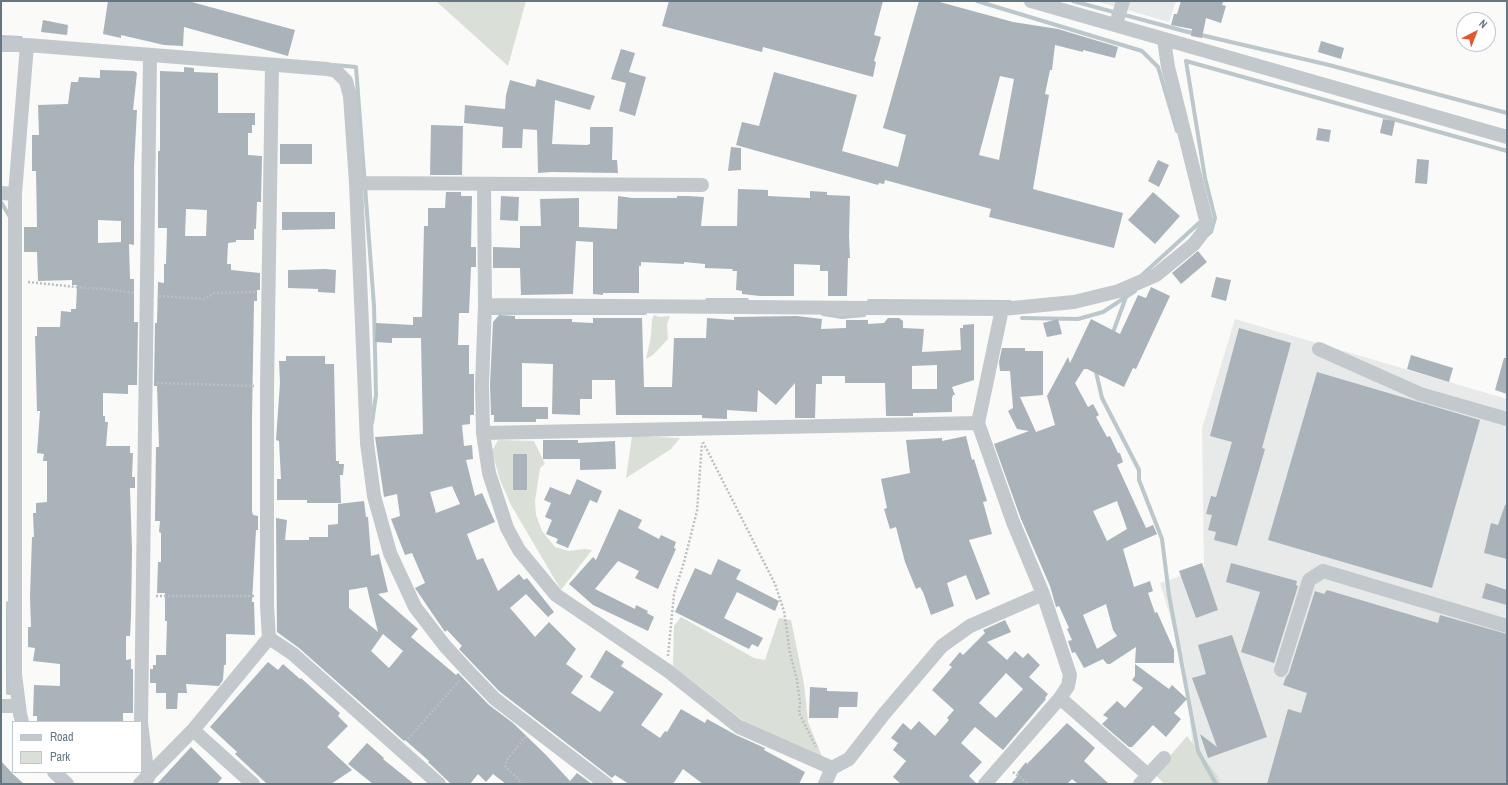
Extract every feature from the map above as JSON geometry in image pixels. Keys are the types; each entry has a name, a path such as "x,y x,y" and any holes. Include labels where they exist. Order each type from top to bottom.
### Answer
{"street":[{"path":"1031,1 1116,24 1164,40 1507,137"},
{"path":"1116,24 1123,1"},
{"path":"485,305 1002,309 1074,302 1119,291 1156,276 1194,244 1203,232 1206,220 1168,67 1164,40"},
{"path":"1,45 27,45 328,69 336,72 346,80 350,96 356,183 367,443 374,496 390,553 415,607 445,646 468,671 495,699 606,784"},
{"path":"22,721 18,706 14,674 15,281 16,194 27,45"},
{"path":"141,721 145,383 148,295 150,56"},
{"path":"144,781 193,730 269,638 267,596 267,386 272,65"},
{"path":"356,183 702,185"},
{"path":"484,184 485,305 482,385 483,433 489,473 507,528 519,550 556,595 668,671 739,727 827,767 850,759 884,714 942,646 970,626 1043,594"},
{"path":"1,193 16,194"},
{"path":"985,784 1060,698 1068,686 1070,675 1043,594 1013,522 978,423 1002,309"},
{"path":"1319,349 1420,394 1507,419"},
{"path":"483,433 978,423"},
{"path":"1281,670 1309,580 1323,571 1507,626"},
{"path":"269,638 293,654 439,784"},
{"path":"1060,698 1144,780 1164,758"},
{"path":"1,706 18,706"},
{"path":"193,730 253,784"},
{"path":"142,742 144,781"},
{"path":"825,784 827,767"},
{"path":"55,773 67,784"}],"path":[{"path":"15,281 106,289 198,300 205,299 214,293 268,292"},
{"path":"145,383 267,386"},
{"path":"697,428 702,442 775,584 784,611 790,653 797,680 800,703 799,713 827,767"},
{"path":"668,671 669,635 674,594 697,511 702,442"},
{"path":"143,596 267,596"},
{"path":"400,748 468,671"},
{"path":"523,784 505,766 508,758 533,729"},
{"path":"1002,763 1029,784"}],"shaded area":[{"path":"1096,1 1176,1 1169,22"},
{"path":"1235,319 1507,399 1507,784 1206,784 1195,769 1184,663 1160,583 1204,568 1202,428"}],"green space":[{"path":"436,1 526,1 508,66"},
{"path":"654,315 659,317 670,316 667,324 668,339 653,355 646,359 651,336 652,319"},
{"path":"632,436 680,438 671,449 626,478"},
{"path":"498,440 534,441 545,464 540,468 535,501 536,515 542,531 555,547 569,551 585,549 592,550 561,590 511,505 500,480 492,451"},
{"path":"681,617 754,658 765,660 779,618 791,620 804,684 808,722 823,759 755,730 673,666 674,626"},
{"path":"1187,736 1217,775 1221,784 1164,784 1155,774"}],"building":[{"path":"108,1 188,1 295,30 288,56 184,27 183,46 164,45 121,35 121,38 103,34"},
{"path":"669,1 883,1 874,35 881,37 874,61 876,62 873,77 763,47 762,52 662,26"},
{"path":"919,1 936,1 1013,22 1058,29 1118,47 1115,58 1055,45 1052,70 1050,70 1045,94 1049,95 1033,189 1123,213 1114,248 989,217 991,209 885,180 884,184 879,183 878,185 736,145 742,122 759,126 774,72 857,95 842,151 898,167 906,135 883,128","holes":["1000,76 1014,79 999,160 979,155"]},
{"path":"1181,1 1223,1 1222,5 1226,6 1221,23 1206,18 1202,38 1191,36 1192,29 1171,25 1174,14 1177,14"},
{"path":"43,20 68,25 67,35 41,32"},
{"path":"1321,41 1344,48 1341,59 1318,52"},
{"path":"621,49 635,53 629,72 646,77 635,116 619,111 626,83 611,79"},
{"path":"184,67 194,68 194,72 218,73 218,113 255,113 255,125 252,125 252,133 248,133 248,155 262,156 261,202 257,202 254,240 236,240 236,242 228,243 227,264 231,264 231,270 260,273 260,290 257,290 257,301 254,301 252,418 252,511 253,515 258,516 258,530 256,530 252,602 254,602 255,635 226,634 226,665 224,665 223,680 219,686 186,684 187,693 178,693 177,709 166,709 166,693 156,693 156,683 150,683 150,669 153,669 153,665 156,665 156,655 166,655 167,621 165,621 165,593 157,593 158,562 161,562 161,533 159,532 160,521 155,521 156,447 159,447 157,386 154,386 155,323 157,323 158,282 164,283 167,228 158,228 160,71 184,72","holes":["186,209 207,210 206,236 185,236"]},
{"path":"100,70 134,71 137,73 133,110 137,110 134,166 134,245 129,244 130,279 134,279 134,322 138,322 137,385 128,385 128,394 103,393 103,416 105,416 105,422 108,422 106,446 130,446 130,453 133,453 132,477 135,477 135,488 130,488 132,550 131,617 130,636 126,636 126,660 131,659 131,669 133,669 133,713 123,713 123,721 37,721 37,716 33,716 34,685 60,686 60,664 33,661 35,648 28,647 28,627 31,627 30,597 32,537 34,537 33,513 36,513 36,503 47,502 47,461 43,461 44,454 37,453 40,411 37,411 35,336 37,336 37,327 60,327 61,311 71,312 71,309 76,309 77,285 72,285 72,280 38,281 37,252 24,252 24,227 37,227 36,171 32,171 32,135 39,135 38,105 68,104 71,82 78,82 79,77 100,78","holes":["98,220 121,221 121,242 98,243"]},
{"path":"537,79 595,96 590,110 555,100 552,144 587,145 590,144 590,127 613,127 612,160 617,160 618,173 538,173 537,130 523,129 522,148 502,148 503,127 464,123 465,105 505,109 506,95 510,80 535,87"},
{"path":"1383,119 1395,121 1392,136 1380,133"},
{"path":"431,125 463,126 462,175 430,175"},
{"path":"1318,128 1331,130 1329,142 1316,140"},
{"path":"280,144 312,144 312,164 280,164"},
{"path":"731,147 741,148 741,170 728,171"},
{"path":"1417,159 1429,160 1427,184 1415,183"},
{"path":"1158,160 1169,165 1159,187 1148,181"},
{"path":"738,189 768,190 768,196 810,198 810,191 827,192 827,195 850,196 850,258 848,258 847,296 828,296 828,271 820,271 820,265 794,264 794,296 760,296 742,294 742,291 736,290 737,271 732,271 733,269 705,268 705,264 684,262 684,264 641,262 641,266 639,266 639,293 603,293 603,295 593,294 593,242 576,241 573,294 521,295 520,268 493,268 493,247 520,248 520,226 541,226 540,199 579,198 579,227 617,229 618,196 632,198 677,198 677,196 704,197 701,226 737,226"},
{"path":"446,192 461,192 461,196 472,196 471,247 476,247 476,267 471,267 469,313 459,313 458,345 469,345 469,374 474,374 474,415 470,415 470,424 462,425 464,446 472,445 473,459 466,460 475,496 482,493 495,522 467,534 477,560 483,558 498,591 519,574 524,580 527,578 554,612 548,617 526,594 510,608 535,637 549,622 576,649 566,664 583,676 571,693 600,712 614,692 590,677 606,650 624,662 621,666 663,694 641,725 660,738 665,731 667,732 681,709 705,723 707,719 736,735 765,748 764,750 805,772 799,784 703,784 683,769 673,784 629,784 615,775 612,778 499,691 459,649 462,646 447,630 445,632 415,588 425,583 412,553 405,555 391,519 400,516 397,494 384,497 375,437 423,434 421,338 392,338 392,343 375,342 376,323 413,325 413,317 422,317 424,226 428,226 428,208 445,208","holes":["452,486 460,504 436,513 430,492"]},
{"path":"1153,192 1180,216 1155,244 1128,220"},
{"path":"501,196 519,197 518,221 500,220"},
{"path":"282,212 335,212 335,229 282,230"},
{"path":"1198,251 1207,262 1181,284 1172,273"},
{"path":"288,270 336,270 335,293 318,292 318,289 288,288"},
{"path":"1216,277 1231,280 1226,301 1211,297"},
{"path":"1151,287 1170,296 1136,369 1133,368 1124,387 1087,369 1084,369 1075,383 1088,407 1093,404 1099,415 1096,417 1107,437 1110,436 1118,453 1120,453 1123,462 1117,465 1146,528 1153,525 1157,534 1123,549 1134,587 1150,581 1153,591 1148,593 1155,613 1157,612 1174,650 1174,663 1135,663 1136,647 1110,664 1107,664 1103,659 1084,668 1075,652 1072,653 1068,641 1072,640 1067,629 1069,628 1059,606 1056,607 1050,586 1021,519 994,444 1029,431 1017,429 1008,411 1013,408 1010,371 1000,371 999,362 1002,348 1025,348 1025,351 1043,351 1043,395 1020,397 1036,432 1055,425 1047,396 1068,357 1070,363 1091,319 1120,334 1138,295 1146,298","holes":["1117,501 1127,529 1107,541 1093,511","1106,604 1113,630 1117,636 1097,649 1083,615"]},
{"path":"499,315 515,316 515,319 572,319 572,322 593,323 593,318 642,318 644,387 672,387 674,338 706,338 707,318 734,320 734,317 797,316 822,319 821,329 846,328 846,320 868,320 868,324 884,323 888,318 899,318 903,321 903,328 924,329 922,352 961,350 960,328 963,328 963,325 974,324 974,380 952,387 955,395 953,395 952,398 952,412 913,413 913,416 886,416 885,383 845,383 845,376 822,376 822,384 816,384 815,418 795,418 795,383 776,405 758,390 757,412 727,410 727,419 702,418 702,415 616,415 615,380 592,380 592,399 580,399 580,415 552,414 553,364 522,363 522,407 548,407 548,419 536,419 536,422 494,422 494,415 491,415 490,385 493,322","holes":["937,365 937,389 912,389 912,366"]},
{"path":"1058,319 1062,334 1047,337 1043,323"},
{"path":"1239,328 1291,343 1262,448 1265,449 1237,546 1214,540 1216,532 1208,530 1212,515 1206,514 1211,496 1216,497 1232,442 1210,436"},
{"path":"1411,355 1453,368 1449,382 1407,369"},
{"path":"286,356 325,356 325,364 334,364 336,461 339,461 339,464 344,464 343,475 340,475 341,503 307,503 307,500 277,500 277,479 281,479 279,441 276,440 280,383 279,361 286,361"},
{"path":"1504,358 1507,358 1507,394 1495,390"},
{"path":"1317,372 1480,420 1432,588 1268,540"},
{"path":"966,436 972,460 974,459 987,501 983,502 992,534 969,540 990,594 976,600 966,575 947,583 954,606 931,615 923,592 920,587 916,589 905,562 896,527 890,529 884,509 887,508 881,479 910,473 906,440 942,438 942,441"},
{"path":"543,440 578,440 578,443 615,441 616,469 580,470 580,459 543,459"},
{"path":"513,454 527,454 527,490 513,490"},
{"path":"577,479 602,491 597,503 590,500 568,548 556,543 558,539 546,534 552,520 545,517 551,503 544,500 550,487 570,495"},
{"path":"364,501 366,517 368,517 371,556 379,554 388,592 378,594 418,629 411,637 456,675 458,673 489,705 513,723 570,781 577,773 592,784 506,784 493,774 486,782 478,774 470,784 451,784 428,762 429,761 405,740 404,741 299,648 277,632 276,518 287,520 285,540 309,540 309,537 328,537 328,525 338,524 338,504","holes":["367,587 369,596 378,632 349,608 349,590","383,634 403,651 389,668 371,651"]},
{"path":"1505,505 1507,505 1507,559 1484,553 1491,523 1498,525"},
{"path":"619,509 642,520 638,528 659,539 661,535 676,542 674,548 676,549 658,589 635,578 639,571 618,561 595,589 635,609 636,605 648,611 647,613 654,617 648,631 593,605 569,584 593,557 596,560"},
{"path":"718,559 741,570 736,579 779,601 775,611 737,592 724,618 763,638 758,647 752,644 749,649 675,612 695,568 711,575"},
{"path":"1202,563 1218,610 1196,618 1179,571"},
{"path":"1231,563 1297,581 1296,585 1298,586 1274,663 1241,652 1260,592 1226,582"},
{"path":"1486,583 1507,590 1507,605 1482,598"},
{"path":"1327,590 1438,623 1440,615 1507,634 1507,784 1267,784 1288,709 1301,713 1307,693 1283,685 1289,673 1315,591 1324,594"},
{"path":"1005,620 1011,632 987,642 1007,660 1015,651 1023,658 1028,653 1040,665 1029,677 1048,694 1045,698 1046,699 1003,750 975,727 961,743 982,762 969,776 977,784 901,784 893,777 906,761 893,750 898,743 891,738 903,723 911,730 919,721 935,736 949,720 947,718 954,710 932,690 952,667 949,665 960,652 963,655 985,633 983,630","holes":["1006,673 1023,689 996,718 979,703"]},
{"path":"1232,635 1267,737 1208,758 1200,734 1217,747 1192,678 1206,674 1198,645"},
{"path":"268,662 278,670 283,664 300,679 301,678 340,713 338,716 348,726 327,747 352,770 331,784 267,784 235,754 237,752 210,727"},
{"path":"1135,664 1169,689 1172,685 1187,699 1174,713 1181,719 1166,737 1153,725 1132,747 1129,747 1102,724 1108,718 1103,715 1117,701 1125,708 1143,688 1132,680 1135,676"},
{"path":"810,687 827,688 827,691 858,692 857,707 839,707 838,718 809,718"},
{"path":"1067,723 1095,748 1084,761 1109,784 1078,784 1072,779 1067,784 1011,784 1019,774 1017,773 1026,762 1027,764"},
{"path":"367,743 384,758 383,759 414,784 373,784 348,764"},
{"path":"191,747 222,778 217,784 157,784"},
{"path":"1,761 24,784 1,784"}],"waterway":[{"path":"977,1 1142,51 1158,67 1177,131"},
{"path":"1073,1 1184,31 1329,65 1507,113"},
{"path":"1,37 21,38"},
{"path":"1206,236 1211,232 1215,218 1205,178 1186,61 1507,151"},
{"path":"334,65 356,67 374,306 376,395 372,423"},
{"path":"1,202 10,217"},
{"path":"1141,276 1199,223"},
{"path":"1022,318 1078,319 1103,312 1135,291"},
{"path":"1112,335 1126,297"},
{"path":"707,300 747,300"},
{"path":"869,301 1010,302"},
{"path":"487,313 645,313"},
{"path":"823,314 842,317 864,315"},
{"path":"1097,369 1096,372 1102,398 1139,470 1139,480 1162,539 1169,595 1198,751 1216,784"},
{"path":"8,603 8,693 15,692"}]}
